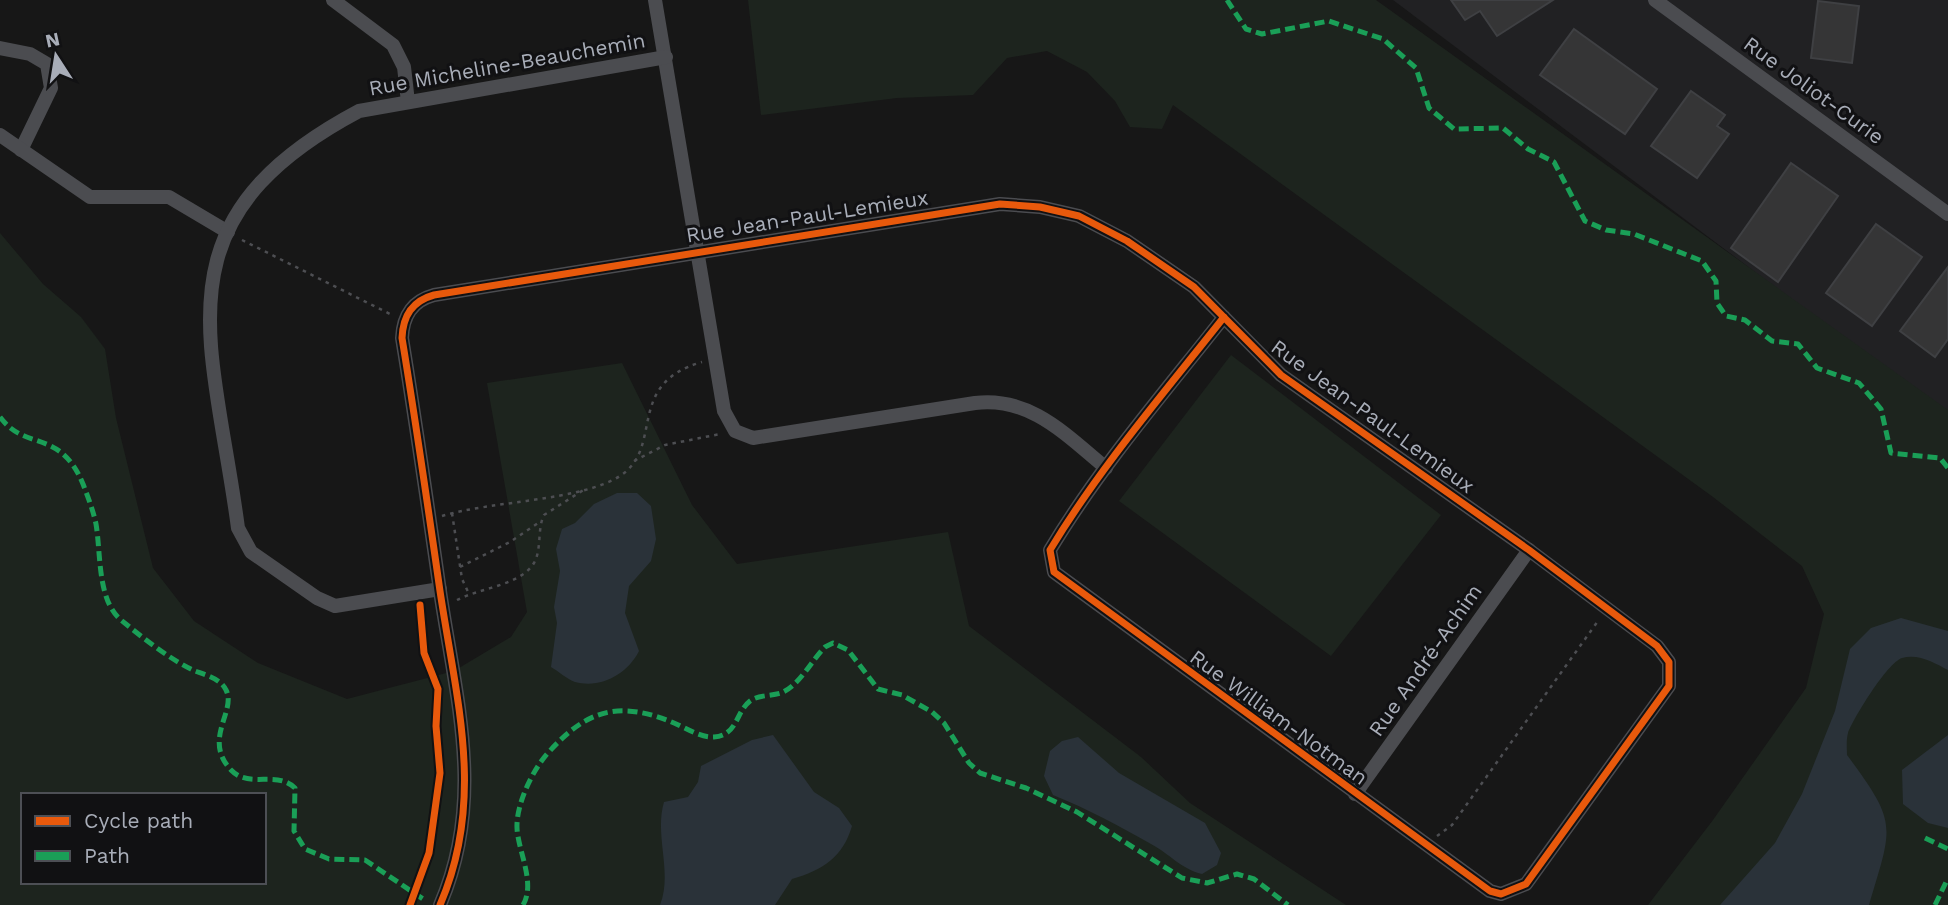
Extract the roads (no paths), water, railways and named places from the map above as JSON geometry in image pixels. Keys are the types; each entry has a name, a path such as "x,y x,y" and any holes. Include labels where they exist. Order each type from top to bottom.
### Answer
{"street":[{"path":"333,0 393,45 404,66 408,102"},
{"path":"656,0 724,411 730,425 743,436 753,438 975,403 1008,402 1039,415 1106,468"},
{"name":"Rue Joliot-Curie","path":"1655,0 1948,214"},
{"path":"0,47 30,54 47,64 51,88 21,150"},
{"name":"Rue Micheline-Beauchemin","path":"440,589 335,606 317,598 245,546 238,528 208,340 211,288 228,232 246,200 263,178 296,148 359,111 666,57"},
{"path":"0,135 90,197 169,197 228,232"},
{"name":"Rue Jean-Paul-Lemieux","path":"440,589 433,519 402,338 406,317 416,303 434,295 980,205 1040,207 1079,216 1113,232 1194,287 1281,375 1529,550 1657,646 1669,662"},
{"name":"Rue William-Notman","path":"1224,317 1106,468 1049,550 1054,572 1354,794 1490,891 1501,894 1526,884 1669,686 1669,662"},
{"name":"Rue André-Achim","path":"1354,794 1529,550"},
{"path":"440,589 462,724 466,773 459,844 440,905"}]}
